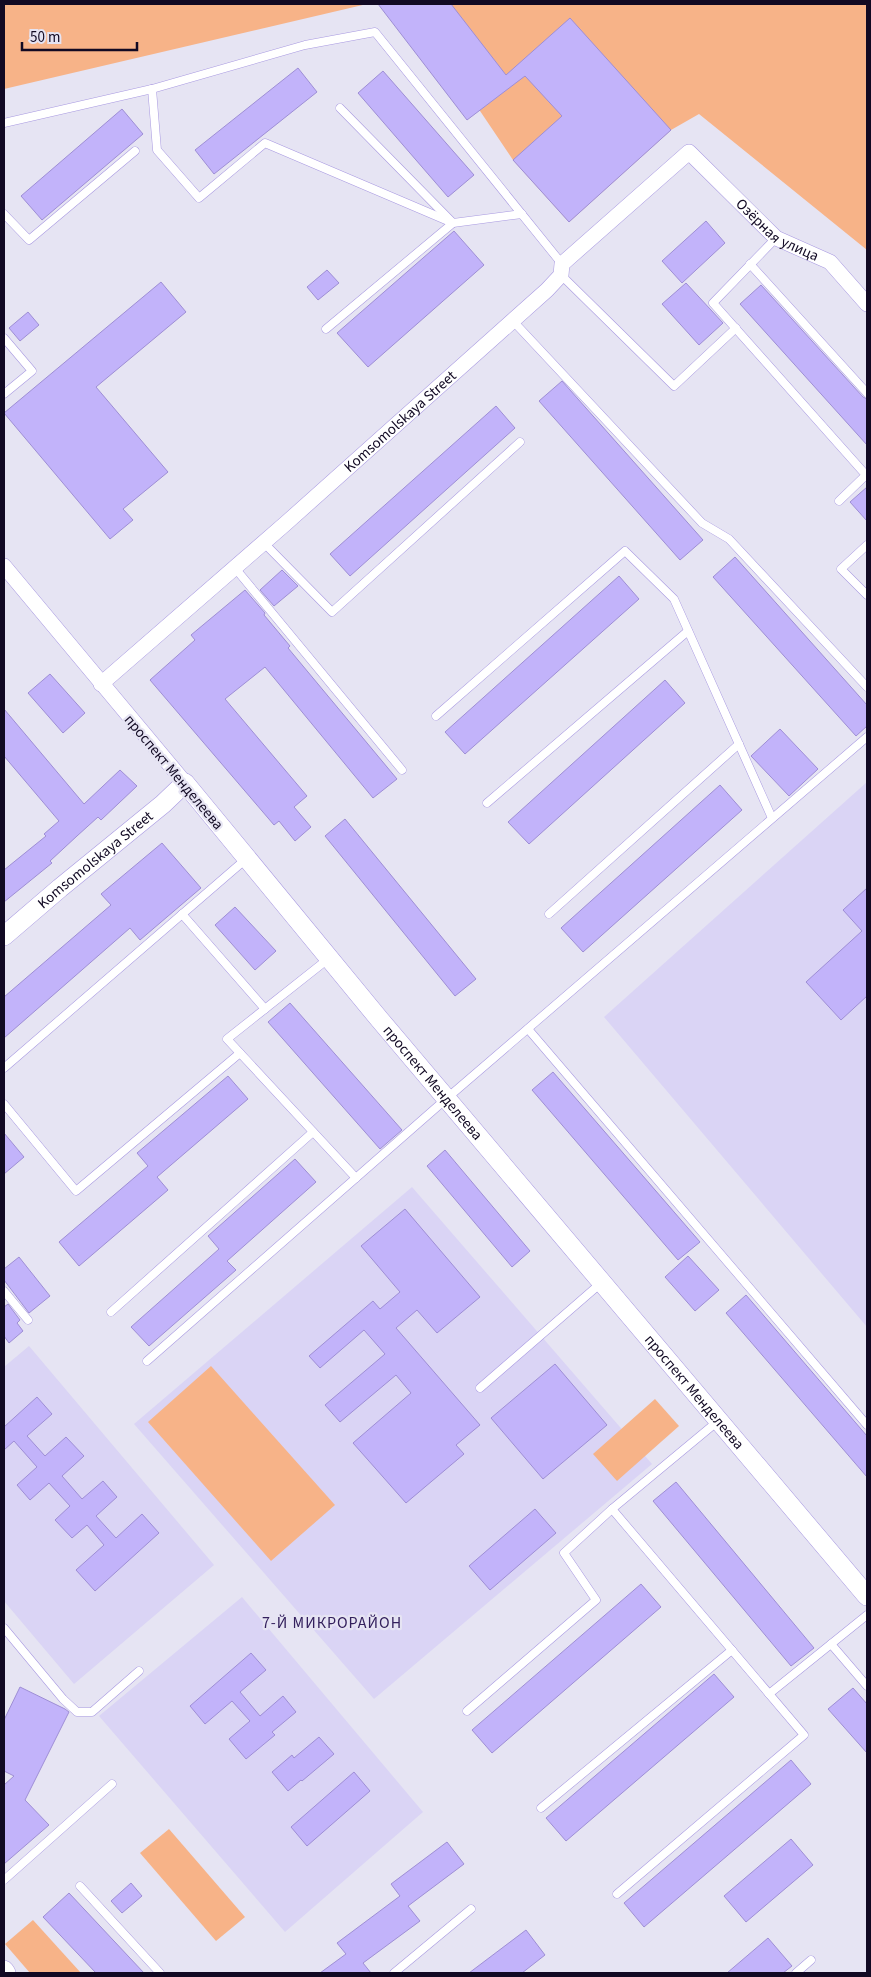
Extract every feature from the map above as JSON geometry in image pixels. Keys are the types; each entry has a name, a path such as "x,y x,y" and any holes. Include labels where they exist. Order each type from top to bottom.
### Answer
{"street":[{"name":"Озёрная улица","path":"689,152 776,238 830,262 867,304"},
{"name":"Komsomolskaya Street","path":"101,684 264,543 513,321 547,290 562,270 689,152"},
{"name":"проспект Менделеева","path":"4,566 446,1099 867,1596"},
{"name":"Komsomolskaya Street","path":"4,936 163,804 185,783"}],"lane":[{"path":"4,123 152,89 305,45 375,32 522,214 562,270 674,386 736,328"},
{"path":"152,89 157,150 200,198 265,143 454,223 522,214"},
{"path":"340,108 454,223"},
{"path":"4,214 29,240 135,151"},
{"path":"326,329 454,223"},
{"path":"776,238 713,302 866,475 839,501"},
{"path":"750,264 867,393"},
{"path":"513,321 702,523 729,539 867,687"},
{"path":"4,338 32,371 4,394"},
{"path":"264,543 332,612 520,442"},
{"path":"867,545 841,569 867,595"},
{"path":"436,716 625,551 674,599 772,818"},
{"path":"235,568 402,770"},
{"path":"488,803 688,631"},
{"path":"147,1361 446,1099 867,737"},
{"path":"549,914 739,744"},
{"path":"4,1068 246,859"},
{"path":"182,914 266,1009"},
{"path":"329,958 227,1039 356,1178"},
{"path":"528,1029 867,1425"},
{"path":"4,1104 76,1191 240,1053"},
{"path":"111,1312 313,1132"},
{"path":"480,1388 602,1283"},
{"path":"4,1291 28,1320"},
{"path":"467,1711 596,1600 564,1553 612,1509 718,1421"},
{"path":"612,1509 804,1735 617,1894"},
{"path":"769,1694 867,1615"},
{"path":"4,1628 63,1699 77,1712 92,1712 139,1671"},
{"path":"831,1644 867,1686"},
{"path":"541,1808 732,1650"},
{"path":"4,1880 112,1784"},
{"path":"80,1886 160,1973"},
{"path":"394,1973 471,1909"},
{"path":"796,1973 811,1960"}],"shaded area":[{"path":"4,4 367,4 4,89"},
{"path":"408,4 867,4 867,250 699,114 671,130 569,222 513,160"},
{"path":"867,782 867,1327 604,1017"},
{"path":"412,1187 652,1464 374,1699 134,1424"},
{"path":"29,1346 214,1565 74,1684 4,1601 4,1367"},
{"path":"211,1366 335,1505 271,1561 148,1422"},
{"path":"655,1399 679,1426 617,1481 593,1454"},
{"path":"242,1597 423,1812 285,1932 99,1716"},
{"path":"169,1829 245,1917 216,1941 140,1853"},
{"path":"33,1920 81,1973 30,1973 5,1944"}],"building":[{"path":"378,4 451,4 506,75 570,18 671,130 569,222 513,160 562,116 525,76 467,120"},
{"path":"298,68 317,92 214,174 195,150"},
{"path":"383,71 474,175 448,197 358,93"},
{"path":"122,109 143,134 42,220 21,196"},
{"path":"706,221 725,243 682,283 662,261"},
{"path":"454,231 484,265 368,367 337,333"},
{"path":"327,270 339,283 318,300 307,287"},
{"path":"161,282 186,312 96,387 168,472 123,509 133,520 110,539 4,413"},
{"path":"686,283 723,323 699,345 662,304"},
{"path":"761,285 863,397 867,399 867,445 740,304"},
{"path":"28,312 39,325 20,341 9,328"},
{"path":"562,381 703,540 680,560 539,401"},
{"path":"496,406 515,428 350,576 330,554"},
{"path":"867,487 867,521 850,502"},
{"path":"735,557 867,705 867,726 856,736 713,577"},
{"path":"282,570 298,586 274,606 260,590"},
{"path":"619,576 639,599 465,754 445,732"},
{"path":"245,590 290,646 288,648 397,779 373,798 265,667 225,699 307,796 294,807 311,827 295,841 279,821 274,825 150,680 195,640 191,635"},
{"path":"50,674 85,713 63,733 28,693"},
{"path":"665,680 685,703 529,844 508,822"},
{"path":"4,709 84,804 120,770 137,786 101,820 98,817 50,861 52,863 4,902 4,870 46,836 44,834 59,821 4,756"},
{"path":"780,729 818,769 789,796 751,756"},
{"path":"720,785 742,810 583,952 561,928"},
{"path":"345,819 476,979 455,996 325,836"},
{"path":"162,843 201,888 140,940 130,928 4,1038 4,997 111,905 101,894"},
{"path":"867,888 867,996 841,1020 806,982 862,931 843,910"},
{"path":"235,907 276,951 255,970 215,925"},
{"path":"290,1003 402,1130 380,1149 268,1022"},
{"path":"553,1072 700,1242 678,1260 532,1090"},
{"path":"228,1076 248,1099 157,1177 168,1190 79,1266 59,1242 148,1166 137,1153"},
{"path":"4,1133 24,1157 4,1174"},
{"path":"445,1150 530,1251 512,1267 427,1166"},
{"path":"295,1159 316,1182 227,1261 236,1270 149,1346 131,1327 219,1249 208,1236"},
{"path":"405,1209 480,1297 437,1333 417,1310 396,1328 480,1425 456,1445 464,1454 406,1503 353,1443 411,1393 396,1375 340,1422 325,1405 385,1354 364,1330 320,1368 309,1356 373,1301 380,1309 400,1292 361,1246"},
{"path":"688,1256 719,1290 695,1311 665,1277"},
{"path":"19,1257 50,1296 29,1313 4,1280 4,1269"},
{"path":"746,1295 867,1436 867,1477 726,1313"},
{"path":"8,1304 20,1320 17,1323 23,1331 9,1343 4,1336 4,1307"},
{"path":"555,1364 607,1425 543,1479 491,1418"},
{"path":"37,1397 52,1414 27,1436 45,1456 66,1437 84,1456 62,1476 82,1499 103,1481 117,1497 96,1516 116,1538 142,1514 159,1533 95,1591 76,1570 104,1545 87,1525 72,1538 55,1520 70,1506 49,1483 30,1500 17,1485 37,1467 14,1441 4,1450 4,1427"},
{"path":"676,1482 814,1648 791,1666 653,1501"},
{"path":"535,1509 556,1533 490,1590 469,1566"},
{"path":"641,1584 661,1607 492,1753 472,1730"},
{"path":"251,1653 266,1670 240,1692 260,1716 283,1696 296,1712 272,1732 275,1735 246,1759 229,1739 250,1721 232,1701 205,1724 190,1706"},
{"path":"714,1674 734,1697 566,1841 546,1818"},
{"path":"20,1687 69,1712 25,1800 49,1825 4,1864 4,1785 14,1776 4,1771 4,1720"},
{"path":"853,1688 867,1704 867,1753 828,1709"},
{"path":"319,1737 334,1754 288,1791 272,1772 292,1755 294,1758"},
{"path":"791,1760 811,1784 644,1927 624,1903"},
{"path":"354,1772 370,1791 307,1846 291,1827"},
{"path":"791,1839 813,1865 746,1922 724,1896"},
{"path":"447,1842 464,1864 408,1906 420,1921 363,1963 371,1973 320,1973 346,1954 337,1943 400,1896 391,1884"},
{"path":"131,1883 142,1896 122,1913 111,1901"},
{"path":"69,1893 144,1973 96,1973 43,1917"},
{"path":"526,1930 545,1955 522,1973 469,1973"},
{"path":"768,1938 792,1966 783,1973 727,1973"}],"district":[{"name":"7-Й МИКРОРАЙОН","path":"332,1622"}]}
